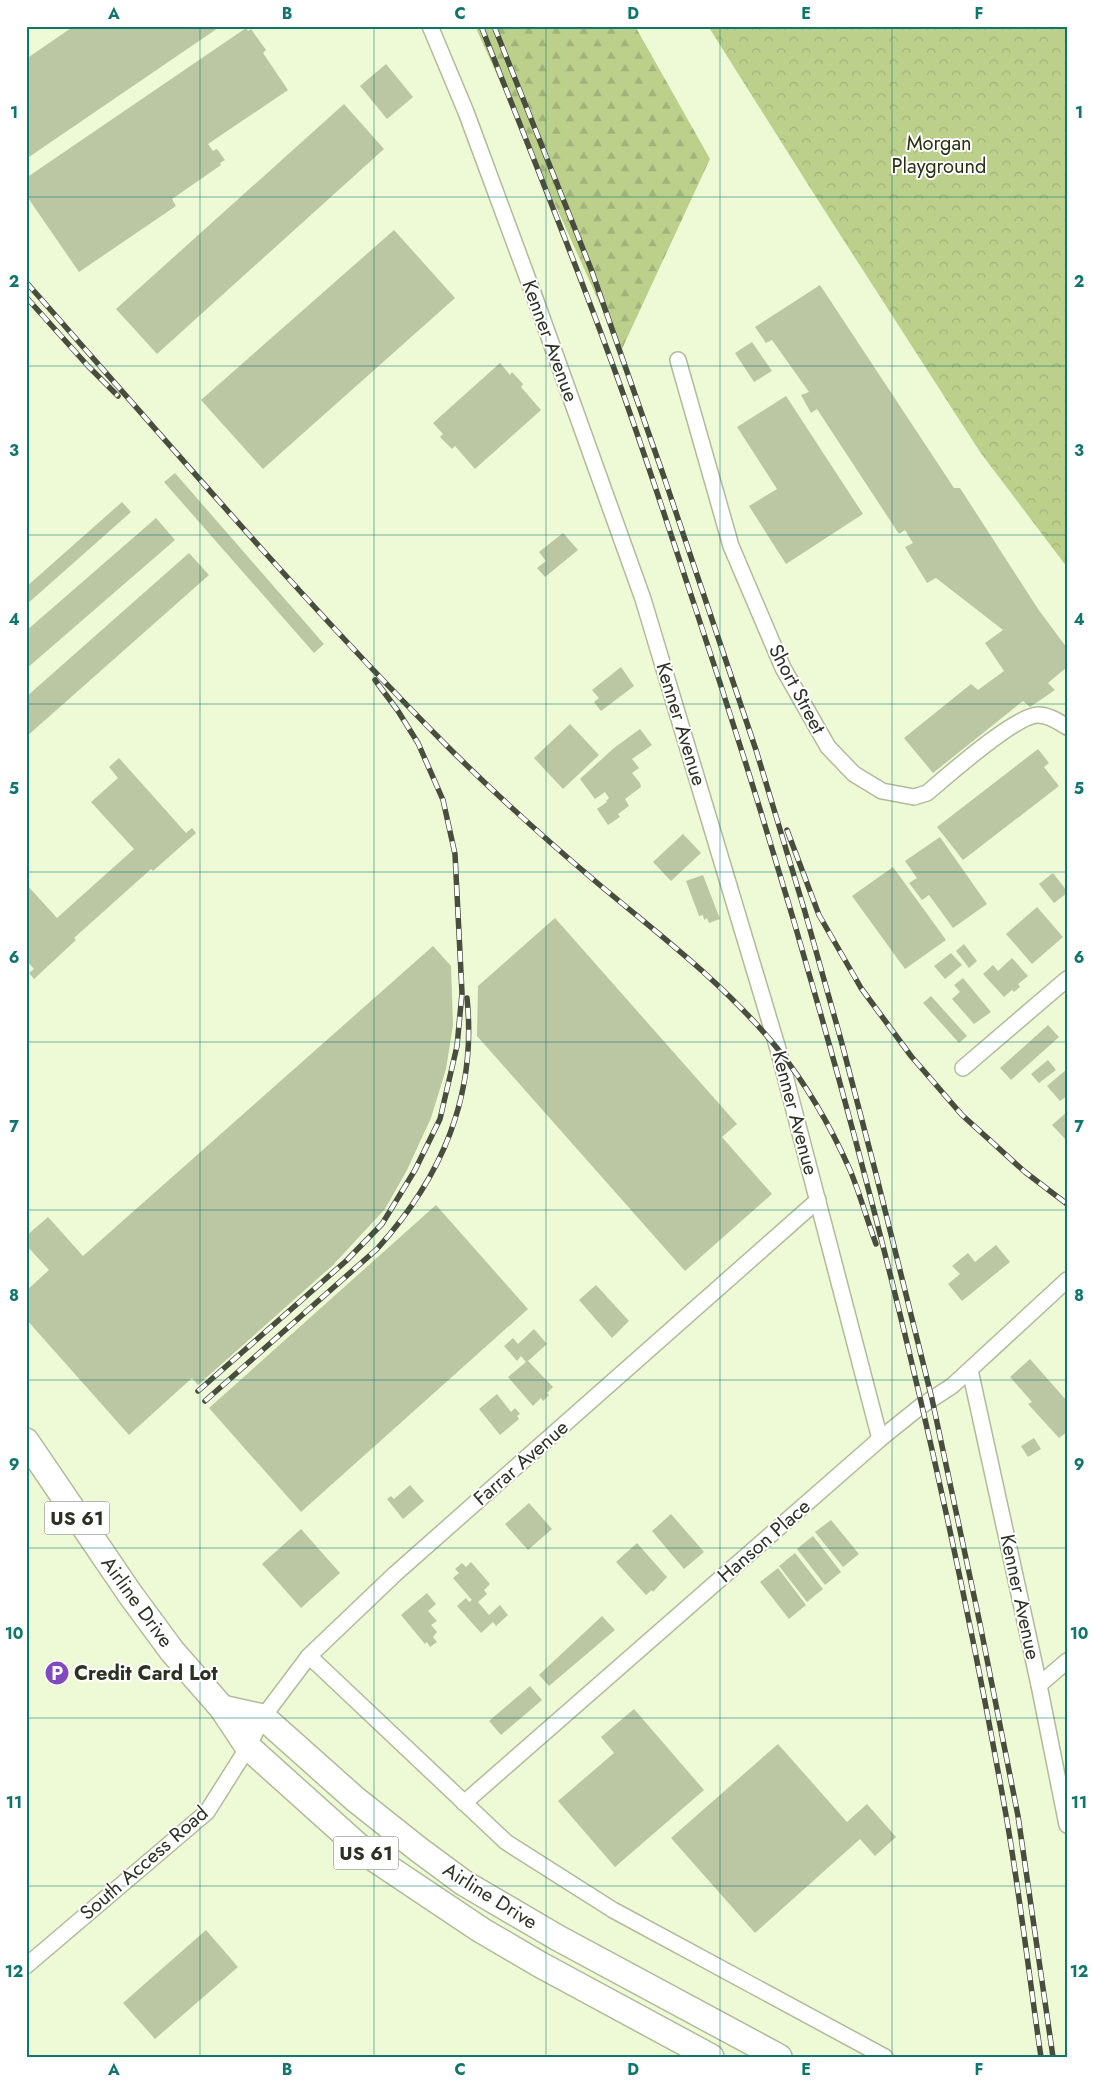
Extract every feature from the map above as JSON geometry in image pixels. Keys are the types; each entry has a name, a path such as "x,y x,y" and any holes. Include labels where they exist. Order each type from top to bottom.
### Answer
{"highway":[{"name":"Airline Drive","path":"26,1441 66,1502 172,1651 222,1708 248,1747 366,1853 481,1930 539,1964 711,2057"},
{"name":"Airline Drive","path":"222,1708 262,1718 355,1799 418,1849 464,1882 558,1938 779,2057"}],"street":[{"name":"Kenner Avenue","path":"430,26 466,112 536,300 642,599 775,1040 880,1439"},
{"name":"Short Street","path":"678,360 731,546 783,668 828,747 854,774 882,791 914,797 927,793 1010,726 1038,715 1055,719 1067,727"},
{"path":"963,1068 1064,988"},
{"name":"Farrar Avenue","path":"248,1747 262,1718 310,1656 395,1574 818,1200"},
{"name":"Hanson Place","path":"464,1804 880,1439 952,1386 1067,1280"},
{"name":"Kenner Avenue","path":"970,1370 1039,1685 1067,1825"},
{"path":"310,1656 506,1842 613,1910 885,2057"},
{"path":"1039,1685 1067,1661"},
{"name":"South Access Road","path":"26,1966 207,1812 248,1747"}],"green space":[{"path":"475,26 635,26 710,159 621,351"},
{"name":"Morgan Playground","path":"708,26 1067,26 1067,567 980,452"}],"building":[{"path":"74,26 221,26 26,159 26,59"},
{"path":"246,28 248,31 251,29 266,50 263,53 288,90 208,144 213,151 217,149 225,160 220,163 221,165 172,199 176,206 79,272 26,195 26,178"},
{"path":"386,64 413,97 387,119 360,86"},
{"path":"344,104 384,149 157,354 116,309"},
{"path":"394,230 455,298 263,469 201,400"},
{"path":"820,285 954,488 960,488 1038,609 1067,648 1067,667 1048,683 1055,690 1030,707 1023,701 933,773 904,738 971,684 978,690 1004,671 985,643 1003,630 936,578 927,583 905,547 913,543 905,530 899,534 817,409 811,413 801,395 809,392 772,340 766,343 755,327"},
{"path":"752,342 772,371 754,382 735,353"},
{"path":"500,363 510,375 512,372 523,384 521,387 541,410 475,469 455,446 452,449 440,437 443,434 433,423"},
{"path":"786,396 863,514 786,564 749,506 777,489 737,427"},
{"path":"175,473 324,644 314,653 164,482"},
{"path":"122,502 131,512 26,605 26,587"},
{"path":"156,518 175,540 26,669 26,631"},
{"path":"563,533 578,550 545,577 537,568 546,561 539,552"},
{"path":"189,553 209,575 26,737 26,697"},
{"path":"621,667 634,686 601,711 594,702 599,698 592,690"},
{"path":"570,724 599,755 563,789 534,758"},
{"path":"640,729 652,745 632,759 639,768 632,773 641,787 625,799 629,806 618,814 620,817 608,825 597,809 607,802 609,798 605,792 595,799 580,779 614,748"},
{"path":"1038,749 1049,763 1044,767 1059,786 963,860 937,827"},
{"path":"119,758 186,833 192,828 196,833 153,871 151,869 74,938 76,940 34,979 29,973 34,969 26,960 26,884 57,918 134,849 91,802 118,778 109,767"},
{"path":"683,834 701,853 671,881 653,862"},
{"path":"940,837 987,904 953,928 929,895 922,900 909,883 917,878 905,861"},
{"path":"893,867 946,940 905,969 852,896"},
{"path":"1053,873 1067,891 1054,903 1039,884"},
{"path":"703,875 720,919 709,923 707,918 704,920 703,915 699,916 686,881"},
{"path":"1037,907 1063,937 1032,964 1006,934"},
{"path":"555,918 737,1124 722,1137 772,1194 685,1271 477,1036 478,986"},
{"path":"964,944 977,961 969,968 956,951"},
{"path":"433,946 451,966 453,1025 446,1069 431,1118 407,1170 385,1209 333,1265 198,1385 192,1378 129,1435 26,1319 26,1291 49,1270 26,1245 26,1236 48,1217 83,1256"},
{"path":"951,953 962,965 945,979 934,966"},
{"path":"1012,958 1028,976 1018,984 1020,987 1014,992 1012,990 1004,997 983,974 993,965 998,971"},
{"path":"963,978 991,1012 974,1024 952,999 960,992 954,985"},
{"path":"931,996 967,1036 959,1043 923,1003"},
{"path":"1048,1025 1059,1037 1011,1080 1000,1068"},
{"path":"1048,1060 1056,1070 1039,1083 1031,1074"},
{"path":"1067,1069 1067,1096 1060,1101 1047,1086"},
{"path":"1067,1112 1067,1141 1052,1125"},
{"path":"436,1205 528,1309 301,1512 209,1408"},
{"path":"996,1245 1010,1262 962,1301 948,1284 960,1274 952,1266 968,1253 975,1262"},
{"path":"596,1285 629,1321 612,1338 579,1300"},
{"path":"534,1329 547,1344 528,1361 553,1387 543,1401 541,1398 533,1406 508,1377 526,1362 521,1356 517,1361 504,1346 513,1338 518,1344"},
{"path":"1030,1359 1067,1401 1067,1432 1059,1438 1028,1404 1032,1402 1010,1377"},
{"path":"497,1394 511,1412 515,1408 520,1414 517,1416 519,1419 500,1435 479,1409"},
{"path":"1034,1438 1041,1449 1028,1457 1021,1446"},
{"path":"410,1485 424,1501 403,1519 387,1499 391,1496 394,1499"},
{"path":"529,1503 552,1529 528,1550 505,1524"},
{"path":"671,1514 704,1552 684,1569 652,1531"},
{"path":"831,1520 859,1554 843,1567 815,1532"},
{"path":"301,1529 340,1573 301,1608 262,1564"},
{"path":"813,1536 841,1572 825,1585 797,1549"},
{"path":"637,1543 667,1577 653,1592 652,1590 646,1595 616,1562"},
{"path":"795,1553 823,1589 807,1602 779,1566"},
{"path":"471,1562 490,1584 484,1590 487,1594 478,1602 489,1615 500,1605 508,1615 496,1626 493,1622 481,1633 457,1606 466,1598 469,1602 472,1600 453,1578 459,1573 455,1569 462,1563 466,1567"},
{"path":"778,1568 806,1605 789,1619 760,1582"},
{"path":"427,1593 436,1604 428,1611 437,1621 431,1625 437,1632 433,1637 437,1642 430,1647 427,1642 425,1644 401,1615"},
{"path":"602,1616 615,1630 549,1686 539,1675"},
{"path":"530,1686 542,1700 501,1735 489,1721"},
{"path":"634,1709 704,1790 615,1867 558,1801 614,1753 601,1737"},
{"path":"778,1744 847,1822 867,1804 896,1837 875,1856 860,1839 755,1933 671,1838"},
{"path":"206,1930 238,1967 155,2039 123,2003"}],"railway":[{"path":"481,26 577,270 641,446 742,753 788,902 831,1052 910,1355 977,1661 1011,1845 1041,2057"},
{"path":"494,26 591,269 664,477 756,750 841,1040 932,1399 980,1624 1018,1816 1053,2057"},
{"path":"26,282 285,575 446,745 537,831 713,981 757,1024 798,1076 835,1138 857,1188 876,1244"},
{"path":"26,297 88,366 118,396"},
{"path":"198,1391 346,1261 382,1224 415,1170 440,1119 457,1046 462,993 455,854 443,800 418,743 398,711 375,680"},
{"path":"787,830 819,915 861,988 911,1056 962,1115 1025,1172 1067,1204"},
{"path":"205,1401 377,1249 400,1222 420,1193 437,1164 460,1102 469,1034 467,998"}],"place":[{"name":"Credit Card Lot","path":"57,1673"}]}
